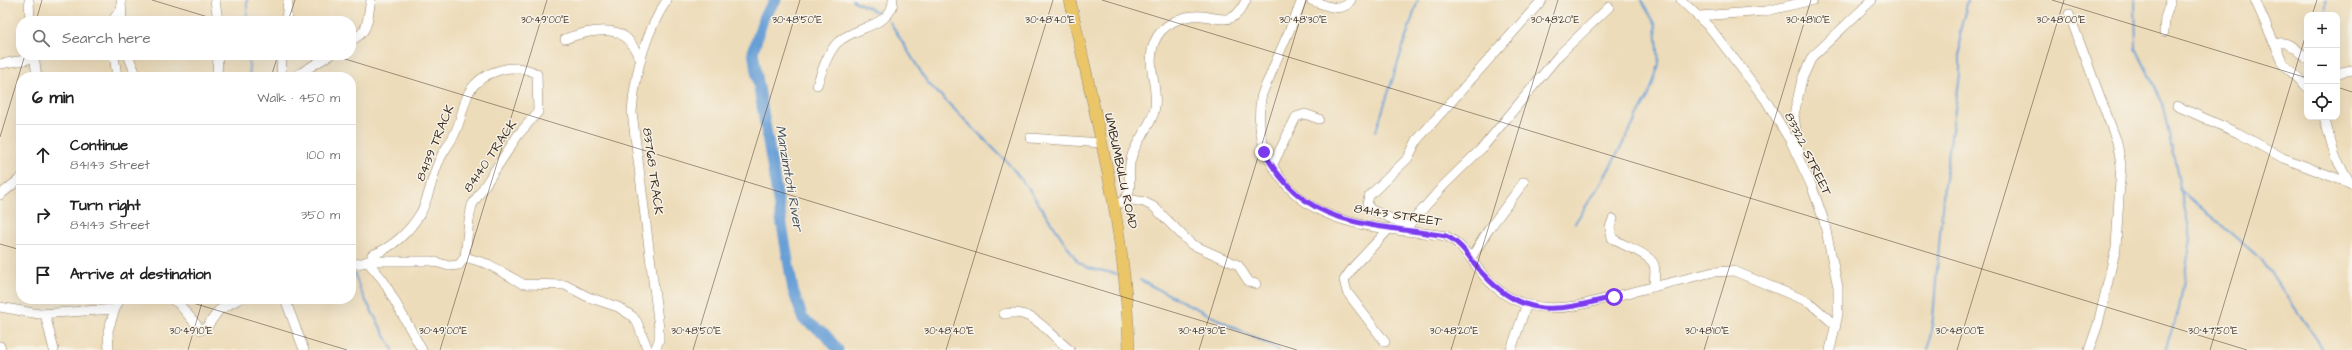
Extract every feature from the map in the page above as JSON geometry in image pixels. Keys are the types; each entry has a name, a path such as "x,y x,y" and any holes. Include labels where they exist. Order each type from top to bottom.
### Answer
{"main road":[{"name":"UMBUMBULU ROAD","path":"1070,0 1115,205 1124,262 1129,350"}],"street":[{"path":"29,0 30,16"},
{"path":"215,0 217,16"},
{"path":"286,16 288,0"},
{"path":"356,38 362,35 366,29 371,0"},
{"name":"83768 TRACK","path":"655,350 659,340 659,328 632,112 634,89 641,60 650,33 667,0"},
{"path":"817,85 830,53 838,43 866,26 886,18 892,11 893,0"},
{"path":"1127,199 1130,191 1129,166 1134,147 1154,113 1155,98 1150,59 1153,45 1159,32 1169,24 1185,17 1202,16 1230,18 1239,12 1246,0"},
{"name":"84143 STREET","path":"1302,0 1261,97 1260,134 1264,152 1272,166 1293,191 1317,208 1335,217 1390,228 1408,228 1456,240 1484,276 1504,292 1526,306 1557,309 1576,306 1713,272 1734,271 1810,302 1836,326"},
{"path":"1311,0 1336,8 1346,6 1351,0"},
{"path":"1542,0 1417,140 1408,158 1369,196 1367,204 1370,209 1408,228 1444,185 1483,147 1560,54 1609,7"},
{"name":"83322 STREET","path":"1681,0 1700,16 1765,99 1800,161 1822,214 1829,241 1839,298 1836,326 1830,350"},
{"path":"1700,16 1772,10 1813,0"},
{"path":"1800,161 1794,115 1808,65 1816,52 1839,33 1872,0"},
{"path":"2164,32 2165,18 2171,0"},
{"path":"2255,0 2286,69 2304,84"},
{"path":"115,16 121,5"},
{"path":"121,5 122,16"},
{"path":"2069,14 2117,142 2122,165 2116,247 2098,324 2089,350"},
{"path":"565,40 598,31 617,33 627,38 641,60"},
{"path":"2275,44 2279,42 2290,45 2304,57"},
{"path":"0,64 25,60"},
{"path":"35,60 36,72"},
{"path":"115,60 116,72"},
{"path":"130,60 135,72"},
{"path":"217,72 218,60"},
{"path":"281,72 282,60"},
{"path":"302,72 322,60"},
{"name":"84139 TRACK","path":"370,259 399,239 420,213 440,159 456,132 467,97 476,84 487,76 506,69 523,69 537,74"},
{"path":"2340,72 2352,70"},
{"name":"84140 TRACK","path":"465,257 468,220 472,205 518,135 538,112 537,74"},
{"path":"2178,106 2238,133 2283,158 2351,184"},
{"path":"1272,166 1296,117 1305,114 1319,119"},
{"path":"2325,120 2335,157 2351,184"},
{"path":"1030,138 1102,143"},
{"path":"0,195 16,182"},
{"path":"1471,258 1489,229 1524,182"},
{"path":"1115,205 1127,199 1144,202 1154,207 1191,244 1234,262 1241,267 1249,282 1256,284"},
{"path":"1613,218 1610,227 1612,238 1647,256 1652,261 1654,286"},
{"path":"1384,342 1347,292 1344,280 1354,266 1390,228"},
{"path":"356,263 370,259 432,261 454,266 459,265 465,257 488,264 523,284 565,285 588,297 603,301 634,318 648,350"},
{"path":"370,259 422,350"},
{"path":"109,350 108,331 118,304"},
{"path":"179,304 201,330 206,328 219,310 230,304"},
{"path":"287,304 304,350"},
{"path":"1511,350 1526,306"},
{"path":"0,307 45,314 115,309"},
{"path":"1004,314 1017,312 1032,317 1070,350"},
{"path":"45,314 54,350"},
{"path":"0,346 1,350"}],"waterway":[{"path":"247,0 247,16"},
{"name":"Manzimtoti River","path":"776,0 764,16 753,52 793,290 803,319 825,334 838,350"},
{"path":"852,0 883,15"},
{"path":"1376,131 1418,0"},
{"path":"1575,223 1603,180 1649,95 1659,64 1656,25 1641,0"},
{"path":"1928,350 1933,318 1944,185 1960,75 1960,31 1968,0"},
{"path":"2135,0 2136,48 2162,102 2191,239 2179,309 2165,350"},
{"path":"2326,0 2326,12"},
{"path":"890,22 927,82 1008,163 1028,188 1078,262 1088,268 1118,274"},
{"path":"248,60 250,72"},
{"path":"2179,189 2261,259 2320,344 2321,350"},
{"path":"356,277 360,290 393,350"},
{"path":"1140,280 1279,350"}],"route":[{"path":"1264,152 1282,179 1305,201 1335,217 1372,225 1446,236 1456,240 1484,276 1504,292 1526,306 1557,309 1614,297"}]}
